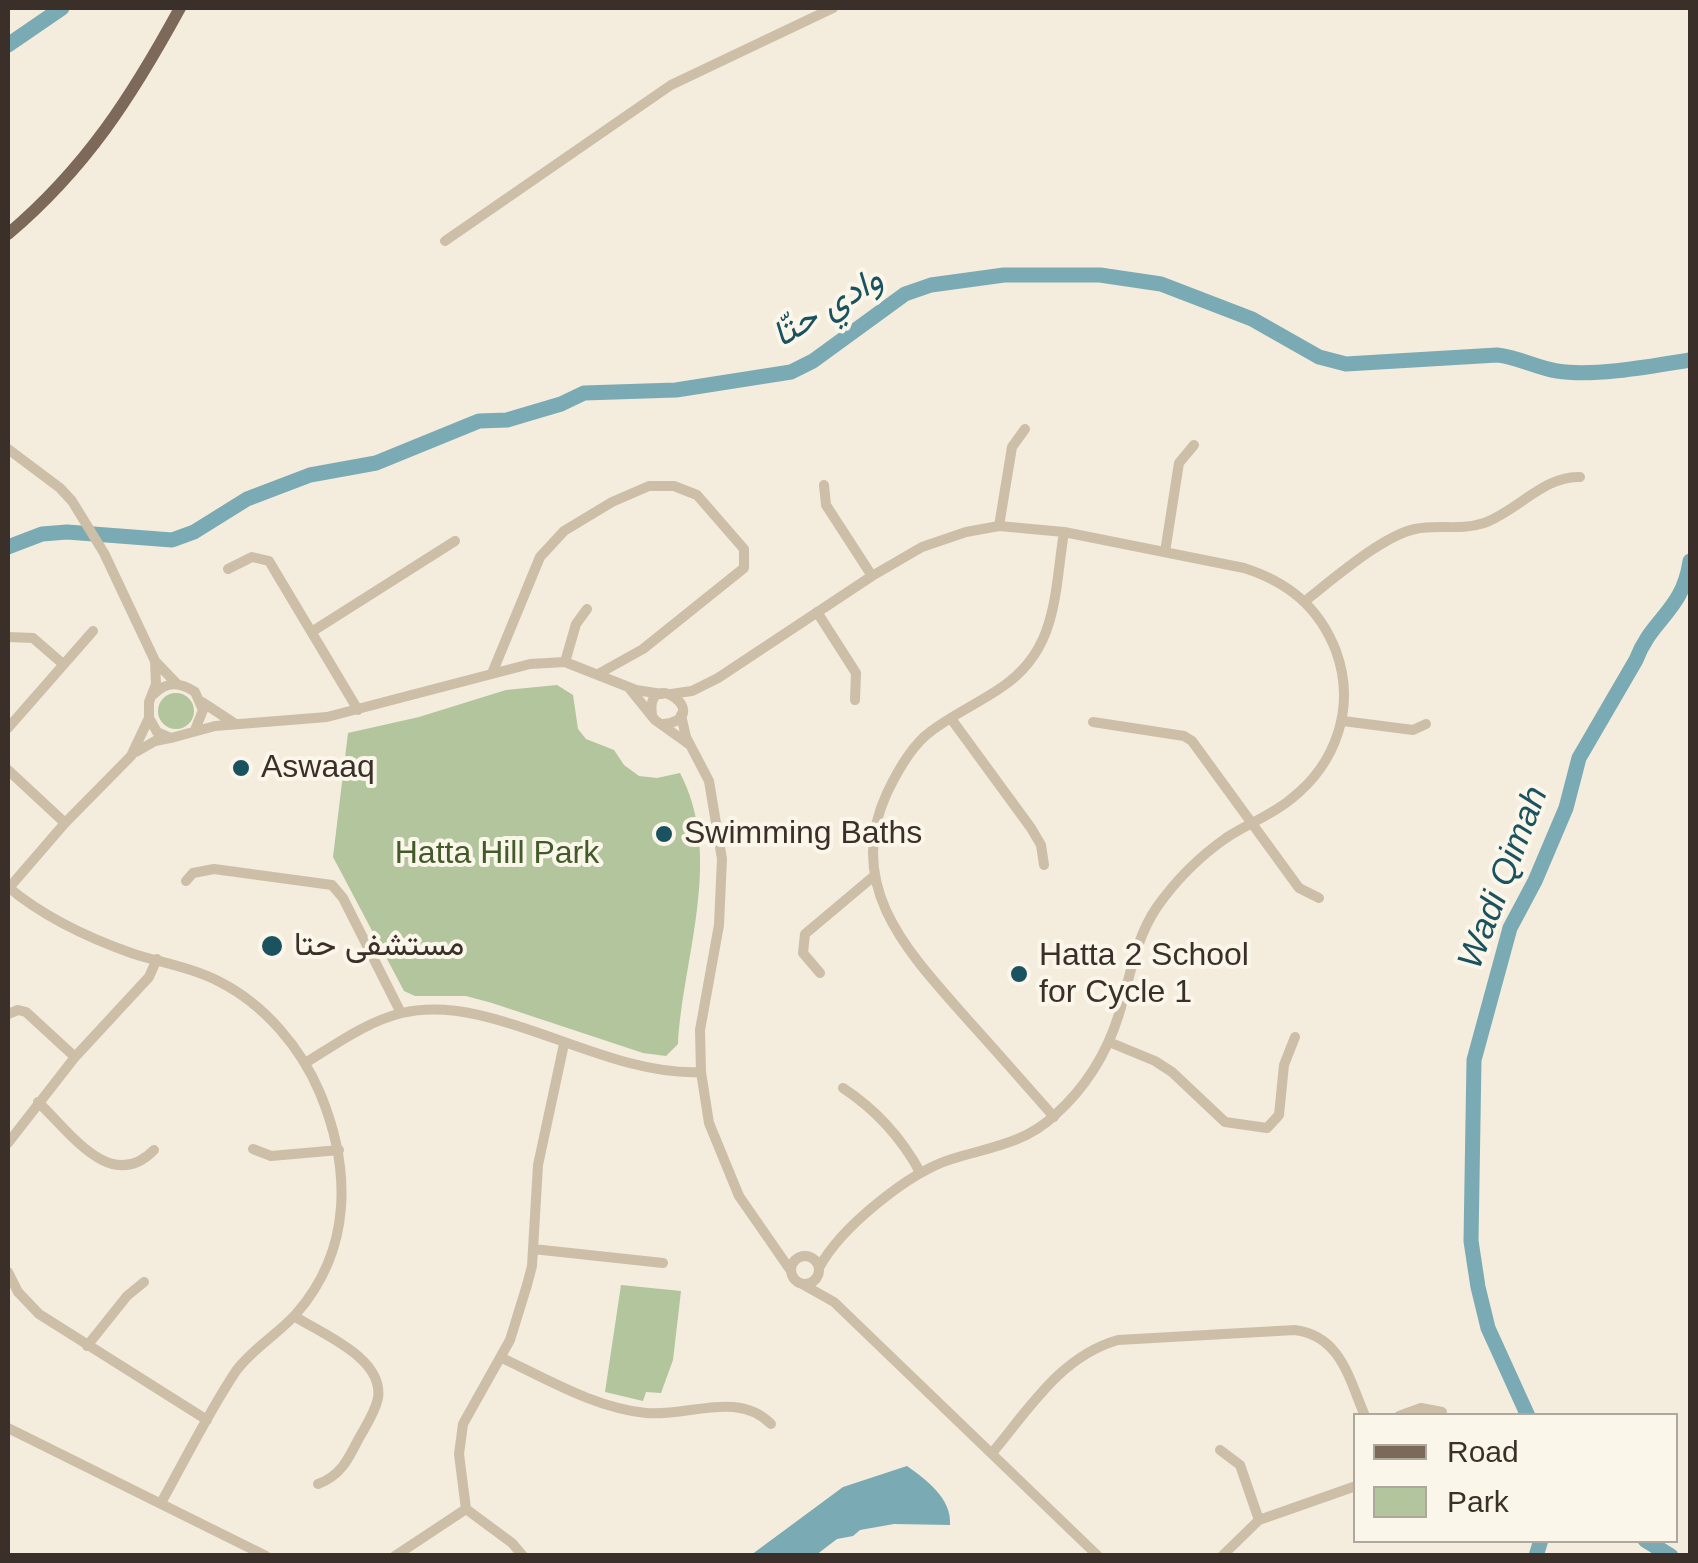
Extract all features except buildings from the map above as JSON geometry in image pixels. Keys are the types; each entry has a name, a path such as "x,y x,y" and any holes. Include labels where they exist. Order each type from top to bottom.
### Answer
{"main road":[{"path":"8,225 61,175 90,138 120,95 170,8"},
{"path":"8,234 57,190 96,144 180,8"}],"street":[{"path":"444,241 670,86 833,8"},
{"path":"1000,526 1012,447 1025,429"},
{"path":"1165,552 1179,463 1194,445"},
{"path":"8,449 60,488 79,512 104,553 155,660 177,684 195,692 224,720 234,724"},
{"path":"1305,600 1366,555 1411,530 1462,529 1487,522 1560,479 1580,478"},
{"path":"824,485 826,505 872,576"},
{"path":"492,671 540,557 564,531 612,502 649,486 674,486 697,495 744,549 744,568 643,648 600,673"},
{"path":"652,715 651,705 667,694 692,691 718,678 922,547 1000,526 1064,532 1257,572 1305,600 1330,634 1341,664 1344,721 1324,765 1290,801 1253,822 1194,864 1172,885 1153,913 1136,952 1109,1042 1075,1096 1022,1139 950,1159 920,1172 835,1243 813,1282 802,1284"},
{"path":"1054,1116 897,936 874,876 874,847 880,808 899,769 929,732 1019,676 1041,648 1049,630 1064,532"},
{"path":"313,631 455,541"},
{"path":"228,569 252,557 268,560 358,710"},
{"path":"565,662 576,624 587,609"},
{"path":"817,612 856,672 855,700"},
{"path":"8,728 93,630"},
{"path":"8,637 33,638 63,664"},
{"path":"131,756 148,718 155,660"},
{"path":"161,1504 243,1362 294,1316 328,1262 343,1192 339,1150 307,1062 272,1022 224,984 58,922 8,888 131,756 154,741 234,724 291,722 358,710 492,671 565,662 626,686 679,700 690,745 710,781 722,859 719,925 700,1030 701,1072 709,1123 739,1196 797,1282 834,1302 1098,1556"},
{"path":"153,695 166,685 177,684"},
{"path":"626,686 652,715 690,745"},
{"path":"664,724 674,722 692,691"},
{"path":"192,732 201,720 200,700"},
{"path":"148,718 157,732 171,738"},
{"path":"952,720 1041,845 1044,865"},
{"path":"1344,721 1413,730 1426,724"},
{"path":"1093,722 1184,736 1192,741 1299,888 1319,898"},
{"path":"8,770 65,823"},
{"path":"186,881 193,873 214,868 336,888 402,1013"},
{"path":"820,974 803,953 805,934 874,876"},
{"path":"8,1144 75,1057 149,977 157,959"},
{"path":"307,1062 367,1027 402,1013 463,1011 660,1071 701,1072"},
{"path":"8,1014 26,1012 75,1057"},
{"path":"1109,1042 1172,1072 1225,1122 1267,1128 1279,1114 1284,1065 1295,1037"},
{"path":"523,1556 512,1543 466,1509 459,1454 463,1424 502,1358 527,1286 538,1165 564,1044"},
{"path":"843,1088 860,1098 906,1146 920,1172"},
{"path":"38,1102 90,1152 110,1165 134,1166 154,1150"},
{"path":"254,1150 271,1156 339,1150"},
{"path":"768,1238 815,1259 834,1302"},
{"path":"790,1271 794,1260 835,1243"},
{"path":"533,1249 663,1262"},
{"path":"8,1272 18,1292 38,1314 207,1420"},
{"path":"88,1346 127,1296 144,1282"},
{"path":"8,1303 18,1292"},
{"path":"294,1316 365,1362 377,1384 378,1398 372,1415 344,1466 332,1479 318,1484"},
{"path":"992,1453 1065,1367 1098,1346 1118,1340 1295,1330 1316,1334 1334,1347 1364,1413"},
{"path":"502,1358 589,1399 627,1410 691,1412 728,1405 759,1412 771,1424"},
{"path":"1407,1413 1421,1408 1442,1412"},
{"path":"8,1428 266,1556"},
{"path":"1220,1450 1240,1465 1259,1520"},
{"path":"1222,1556 1259,1520 1353,1487"},
{"path":"395,1556 466,1509"}],"green space":[{"name":"Hatta Hill Park","path":"557,685 573,695 578,729 586,739 614,750 624,765 639,776 657,778 680,773 693,805 699,838 697,907 678,1044 666,1056 643,1053 466,996 415,996 404,991 333,857 348,733 419,717 506,690"},
{"path":"176,693 189,698 194,711 189,724 176,729 163,724 158,711 163,698"},
{"path":"621,1285 681,1291 673,1360 661,1393 646,1392 643,1401 605,1392"}],"water":[{"path":"907,1466 943,1499 950,1525 894,1524 860,1530 853,1536 837,1539 816,1555 751,1555 843,1487"}],"waterway":[{"path":"8,45 62,8"},
{"name":"وادي حتّا","path":"8,547 42,534 67,532 172,540 194,532 247,499 310,475 376,463 479,421 507,420 584,393 676,390 791,372 813,361 905,294 931,285 1004,275 1100,275 1161,284 1252,319 1319,357 1346,364 1497,355 1557,371 1588,373 1690,360"},
{"name":"Wadi Qimah","path":"1527,1413 1488,1328 1471,1241 1474,1060 1510,928 1566,808 1579,758 1642,646 1681,592 1690,561"},
{"path":"1536,1556 1540,1543"},
{"name":"Wadi Qimah","path":"1650,1543 1671,1556"}],"place":[{"name":"Aswaaq","path":"241,768"},
{"name":"Swimming Baths","path":"664,834"},
{"name":"مستشفى حتا","path":"272,946"},
{"name":"Hatta 2 School for Cycle 1","path":"1019,974"}]}
